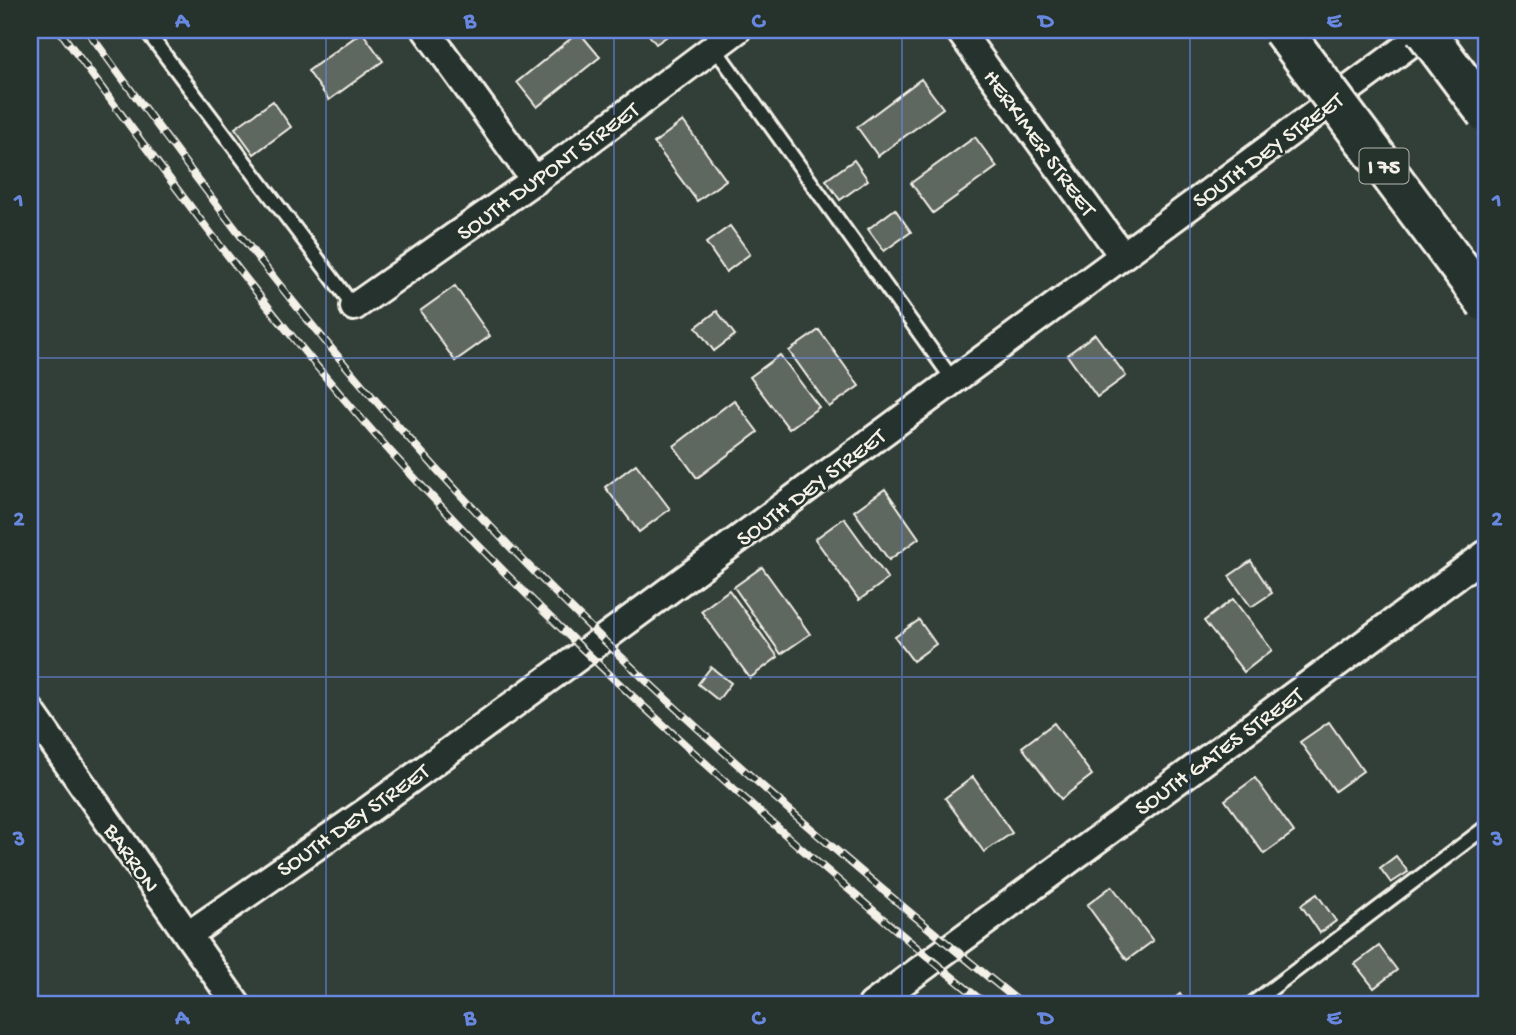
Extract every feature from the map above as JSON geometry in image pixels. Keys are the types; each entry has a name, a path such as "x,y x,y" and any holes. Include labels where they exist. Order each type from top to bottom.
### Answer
{"highway":[{"name":"I 75","path":"1282,30 1486,303"},
{"path":"1427,30 1486,113"}],"street":[{"path":"426,30 535,181"},
{"name":"SOUTH DUPONT STREET","path":"354,307 535,181 737,30"},
{"name":"HERKIMER STREET","path":"959,30 1122,255"},
{"name":"SOUTH DEY STREET","path":"188,935 367,811 1427,30"},
{"name":"SOUTH GATES STREET","path":"888,1001 950,947 1486,554"},
{"name":"BARRON","path":"30,710 237,1005"}],"lane":[{"path":"146,30 354,307"},
{"path":"714,47 953,380"},
{"path":"1250,1005 1486,827"}],"building":[{"path":"645,30 676,30 656,44"},
{"path":"362,32 383,61 329,100 308,71"},
{"path":"579,32 600,57 537,107 517,82"},
{"path":"921,79 943,108 878,156 857,127"},
{"path":"273,101 291,127 254,154 235,128"},
{"path":"683,121 726,180 697,201 654,143"},
{"path":"975,137 997,167 933,213 911,183"},
{"path":"854,160 868,180 840,200 826,180"},
{"path":"895,209 911,232 884,251 868,229"},
{"path":"730,226 750,254 726,272 706,243"},
{"path":"455,286 490,336 455,361 420,311"},
{"path":"717,311 735,335 714,351 696,327"},
{"path":"819,330 859,386 829,407 789,351"},
{"path":"1095,334 1126,376 1097,397 1067,355"},
{"path":"780,355 819,407 789,429 750,377"},
{"path":"734,400 758,432 697,478 674,446"},
{"path":"636,464 670,509 639,532 605,487"},
{"path":"885,489 919,538 889,560 854,511"},
{"path":"844,518 888,579 859,600 815,539"},
{"path":"1251,561 1272,593 1251,607 1229,576"},
{"path":"762,567 810,634 781,654 734,587"},
{"path":"729,590 778,657 750,678 701,611"},
{"path":"1233,599 1272,650 1244,672 1204,621"},
{"path":"919,620 936,644 913,661 895,637"},
{"path":"711,667 731,683 718,700 698,684"},
{"path":"1329,722 1363,771 1335,791 1300,742"},
{"path":"1054,723 1092,775 1061,799 1022,747"},
{"path":"973,777 1012,833 984,852 945,798"},
{"path":"1255,778 1294,832 1264,854 1225,800"},
{"path":"1396,856 1408,872 1391,883 1380,868"},
{"path":"1112,886 1153,941 1127,960 1087,905"},
{"path":"1317,894 1336,921 1320,933 1301,905"},
{"path":"1379,946 1397,970 1374,988 1355,964"},
{"path":"1180,994 1188,1005 1166,1005"}],"railway":[{"path":"59,30 211,234 290,334 372,431 473,540 577,644 685,745 866,905 987,1005"},
{"path":"87,30 276,281 398,426 470,505 620,656 698,729 940,938 1023,1005"}]}
